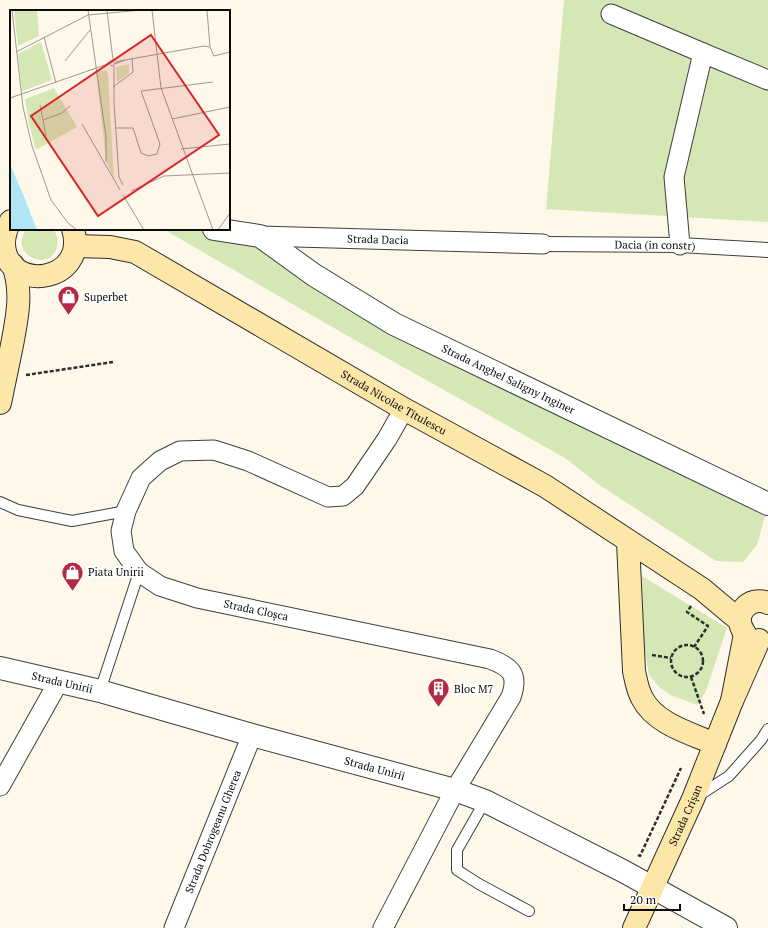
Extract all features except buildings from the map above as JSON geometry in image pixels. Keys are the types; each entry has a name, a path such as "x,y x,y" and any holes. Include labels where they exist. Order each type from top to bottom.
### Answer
{"main road":[{"path":"0,403 19,308 18,283 16,274 6,252 4,236 10,222"},
{"path":"19,308 27,292 35,284 59,271 67,264 72,256 74,237"},
{"name":"Strada Nicolae Titulescu","path":"74,237 135,252 404,409 545,486 628,542 702,589 756,616"},
{"path":"6,252 21,272 30,276 50,276"},
{"path":"628,542 634,671 636,684 642,698 650,710 662,720 706,740"},
{"name":"Strada Crișan","path":"634,928 693,799 706,740 732,701 756,616"}],"street":[{"path":"611,14 768,80"},
{"path":"680,245 674,177 703,53"},
{"name":"Strada Dacia","path":"221,230 260,236 543,244"},
{"name":"Strada Anghel Saligny Inginer","path":"260,236 314,275 394,324 768,504"},
{"name":"Dacia (in constr)","path":"543,244 680,245 768,250"},
{"name":"Strada Cloșca","path":"383,928 455,790 511,697 515,686 513,673 503,664 490,659 198,598 160,586 139,572 124,551 121,531 126,511 141,478 160,461 180,451 214,450 248,461 328,498 343,496 355,486 404,409"},
{"name":"Strada Unirii","path":"0,668 100,691 252,735 455,790 485,801 623,871 726,928"},
{"path":"0,786 59,681"},
{"name":"Strada Dobrogeanu Gherea","path":"174,928 252,735"}],"lane":[{"path":"0,502 18,510 72,521 126,511"},
{"path":"100,691 139,572"},
{"path":"693,799 729,776 761,740 768,729"},
{"path":"485,801 457,850 457,870 479,884 529,911"}],"path":[{"path":"6,378 113,362"},
{"path":"685,645 694,647 700,651 702,656 703,663 701,669 697,674 691,677 679,675 671,664 671,658 676,649 685,645"},
{"path":"691,677 707,721 706,740"},
{"path":"623,871 635,853 640,856 683,766"}],"green space":[{"path":"564,0 768,0 768,222 546,209"},
{"path":"26,230 54,230 57,235 58,242 53,255 47,259 39,260 32,258 26,253 22,247 22,239"},
{"path":"165,230 223,230 271,245 465,353 768,506 757,545 743,562 716,561 601,486 565,458 346,335"},
{"path":"642,576 727,628 706,691 697,705 671,695 660,688 649,675 644,647"}],"place":[{"name":"Superbet","path":"68,316"},
{"name":"Piata Unirii","path":"72,592"},
{"name":"Bloc M7","path":"438,708"}]}
